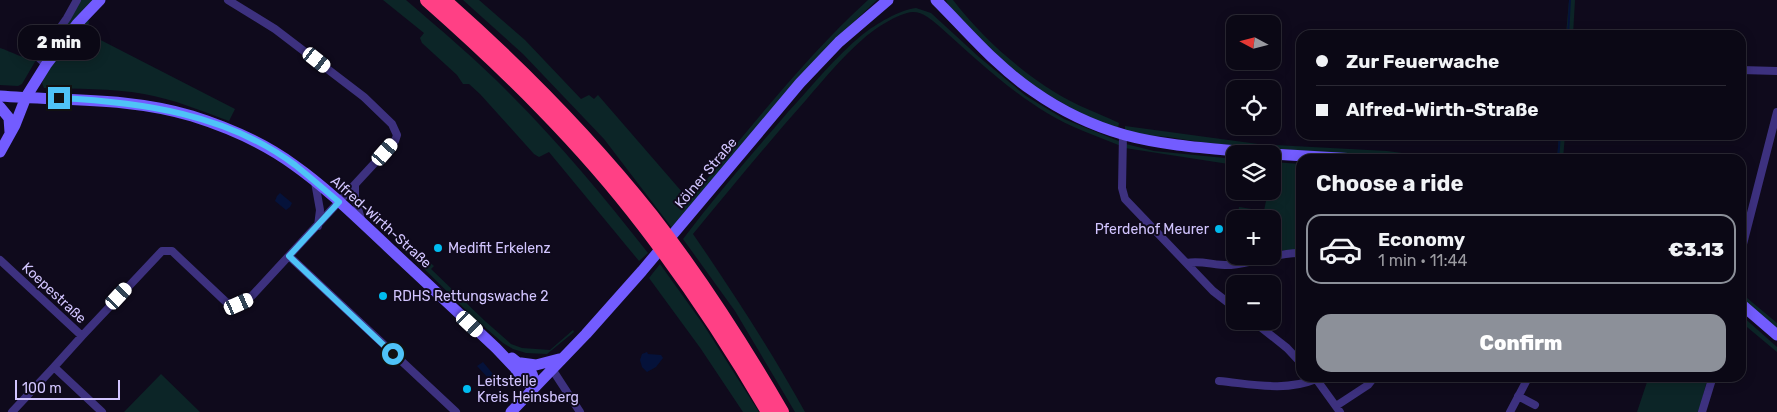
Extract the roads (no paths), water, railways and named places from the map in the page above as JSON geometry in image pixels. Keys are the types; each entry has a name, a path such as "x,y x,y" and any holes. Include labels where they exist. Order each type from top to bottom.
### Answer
{"highway":[{"path":"427,0 511,77 607,181 644,226 680,275 721,335 768,412"},
{"path":"444,0 515,65 561,111 652,217 721,312 782,412"}],"main road":[{"path":"0,152 26,97 46,65 77,24 100,0"},
{"path":"886,2 898,0"},
{"path":"936,0 994,58 1032,90 1075,115 1123,134 1150,141 1226,149"},
{"name":"Kölner Straße","path":"511,412 642,271 800,83 840,42 886,2"},
{"name":"Alfred-Wirth-Straße","path":"0,96 132,103 191,116 223,127 259,143 295,165 339,202 496,348 525,382 536,386"},
{"path":"0,107 9,118 10,134"},
{"path":"1281,155 1296,155"},
{"path":"1746,308 1777,335"},
{"name":"Alfred-Wirth-Straße","path":"496,348 521,363 532,374 536,386"},
{"path":"521,363 536,365 563,357"}],"street":[{"path":"46,65 38,58 67,18 77,0"},
{"path":"82,336 162,251 172,251 226,302 239,304 249,299 395,141 397,135 392,124 364,97 275,29 228,0"},
{"path":"1746,70 1777,71"},
{"path":"1746,233 1777,112"},
{"path":"1123,134 1122,194 1125,199 1213,291 1226,301"},
{"path":"315,182 320,210 318,226"},
{"path":"355,186 358,210 364,226"},
{"path":"1187,263 1234,265 1287,252 1296,253"},
{"path":"289,256 456,412"},
{"name":"Koepestraße","path":"0,260 82,336 12,412"},
{"path":"1264,330 1296,357"},
{"path":"54,367 102,412"},
{"path":"552,369 580,412"},
{"path":"1219,381 1287,387 1307,382"},
{"path":"1318,382 1338,409 1370,382"},
{"path":"1510,412 1526,382"},
{"path":"1702,412 1711,382"},
{"path":"1518,396 1535,405"}],"water":[{"path":"280,193 292,203 286,210 275,201"},
{"path":"647,352 648,354 661,355 663,358 656,367 647,372 642,367 640,360 642,354"},
{"path":"483,362 493,374 489,379 477,366"}],"waterway":[{"path":"1568,30 1570,0"},
{"path":"1558,154 1560,140"}],"place":[{"name":"Pferdehof Meurer","path":"1219,229"},
{"name":"Medifit Erkelenz","path":"438,248"},
{"name":"RDHS Rettungswache 2","path":"383,296"},
{"name":"Leitstelle Kreis Heinsberg","path":"467,389"}]}
